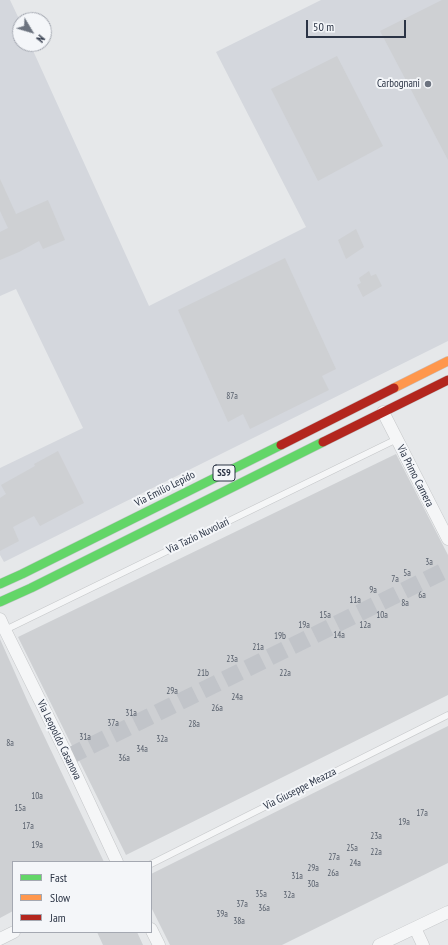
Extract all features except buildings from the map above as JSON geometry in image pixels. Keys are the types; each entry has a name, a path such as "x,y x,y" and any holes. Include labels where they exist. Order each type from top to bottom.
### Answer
{"main road":[{"name":"Via Emilio Lepido","path":"0,584 448,361"},
{"name":"SS9","path":"0,602 31,588 448,380"}],"street":[{"name":"Via Primo Carnera","path":"383,412 448,539"},
{"name":"Via Leopoldo Casanova","path":"0,602 1,625 68,757 117,861"},
{"path":"379,945 448,912"},
{"path":"415,928 424,945"},
{"path":"152,931 159,945"},
{"path":"0,939 12,933"}],"lane":[{"name":"Via Tazio Nuvolari","path":"1,625 397,439"},
{"name":"Via Giuseppe Meazza","path":"152,863 448,715"}],"shaded area":[{"path":"0,0 10,0 16,12 12,12 12,52 34,52 149,306 306,227 216,52 321,0 448,0 448,341 4,562 0,555 0,468 83,428 16,289 0,296"}],"tunnel":[{"path":"68,757 448,569"}],"traffic: fast":[{"path":"0,602 31,588 323,442"},
{"path":"0,584 281,445"}],"traffic: slow":[{"path":"394,388 448,361"}],"traffic: jam":[{"path":"323,442 448,380"},
{"path":"281,445 394,388"}],"place":[{"name":"Carbognani","path":"428,84"}]}
